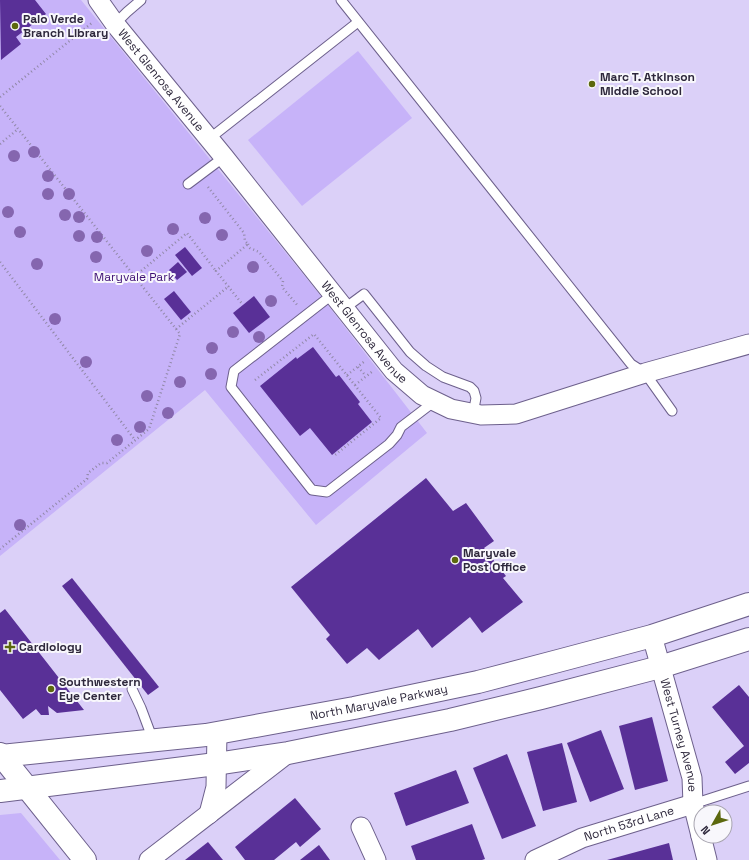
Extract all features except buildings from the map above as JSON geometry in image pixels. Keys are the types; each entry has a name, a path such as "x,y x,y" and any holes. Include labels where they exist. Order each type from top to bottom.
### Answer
{"street":[{"name":"West Glenrosa Avenue","path":"106,12 224,157 394,371 422,395 451,409 473,414 516,414 645,373 749,344"},
{"name":"North Maryvale Parkway","path":"1,755 217,733 354,708 478,682 652,636 749,604"},
{"name":"West Turney Avenue","path":"652,636 692,778 693,804"},
{"path":"0,791 216,764 288,753 450,720 660,667 749,639"},
{"path":"209,814 216,787 217,733"},
{"path":"149,860 288,753"},
{"path":"1,755 85,860"},
{"name":"North 53rd Lane","path":"535,860 582,838 693,804"},
{"path":"361,827 376,860"},
{"name":"West Turney Avenue","path":"703,844 707,860"}],"lane":[{"path":"106,12 126,12 141,0"},
{"path":"341,0 631,364 645,373 672,410"},
{"path":"209,139 358,22"},
{"path":"188,184 224,157"},
{"path":"435,401 401,427 397,435 389,444 327,492 312,490 231,388 234,371 339,301 364,294 410,352 426,366 443,376 470,387 474,391 476,398 473,414"},
{"path":"132,689 141,708 152,740"},
{"name":"North 53rd Lane","path":"693,804 749,786"}],"path":[{"path":"0,97 106,12"},
{"path":"0,106 180,334 149,429 107,463 101,463 88,473 87,479 0,549"},
{"path":"0,144 18,129"},
{"path":"208,187 244,233 245,241 250,248 259,252 283,281 282,287 302,310"},
{"path":"135,276 187,233 244,305"},
{"path":"216,271 248,244"},
{"path":"0,262 135,440"},
{"path":"176,329 229,286"},
{"path":"255,380 314,334 381,418 335,455"},
{"path":"347,375 366,360 374,370 355,385"},
{"path":"358,366 366,376"}],"green space":[{"name":"Maryvale Park","path":"0,0 81,0 320,295 427,433 316,525 205,390 0,556"},
{"path":"358,51 412,118 302,206 248,140"},
{"path":"21,813 60,860 0,860 0,815"}],"place":[{"name":"Palo Verde Branch Library","path":"15,26"},
{"name":"Marc T. Atkinson Middle School","path":"592,84"},
{"name":"Maryvale Post Office","path":"455,560"},
{"name":"Cardiology","path":"10,647"},
{"name":"Southwestern Eye Center","path":"51,689"}]}
